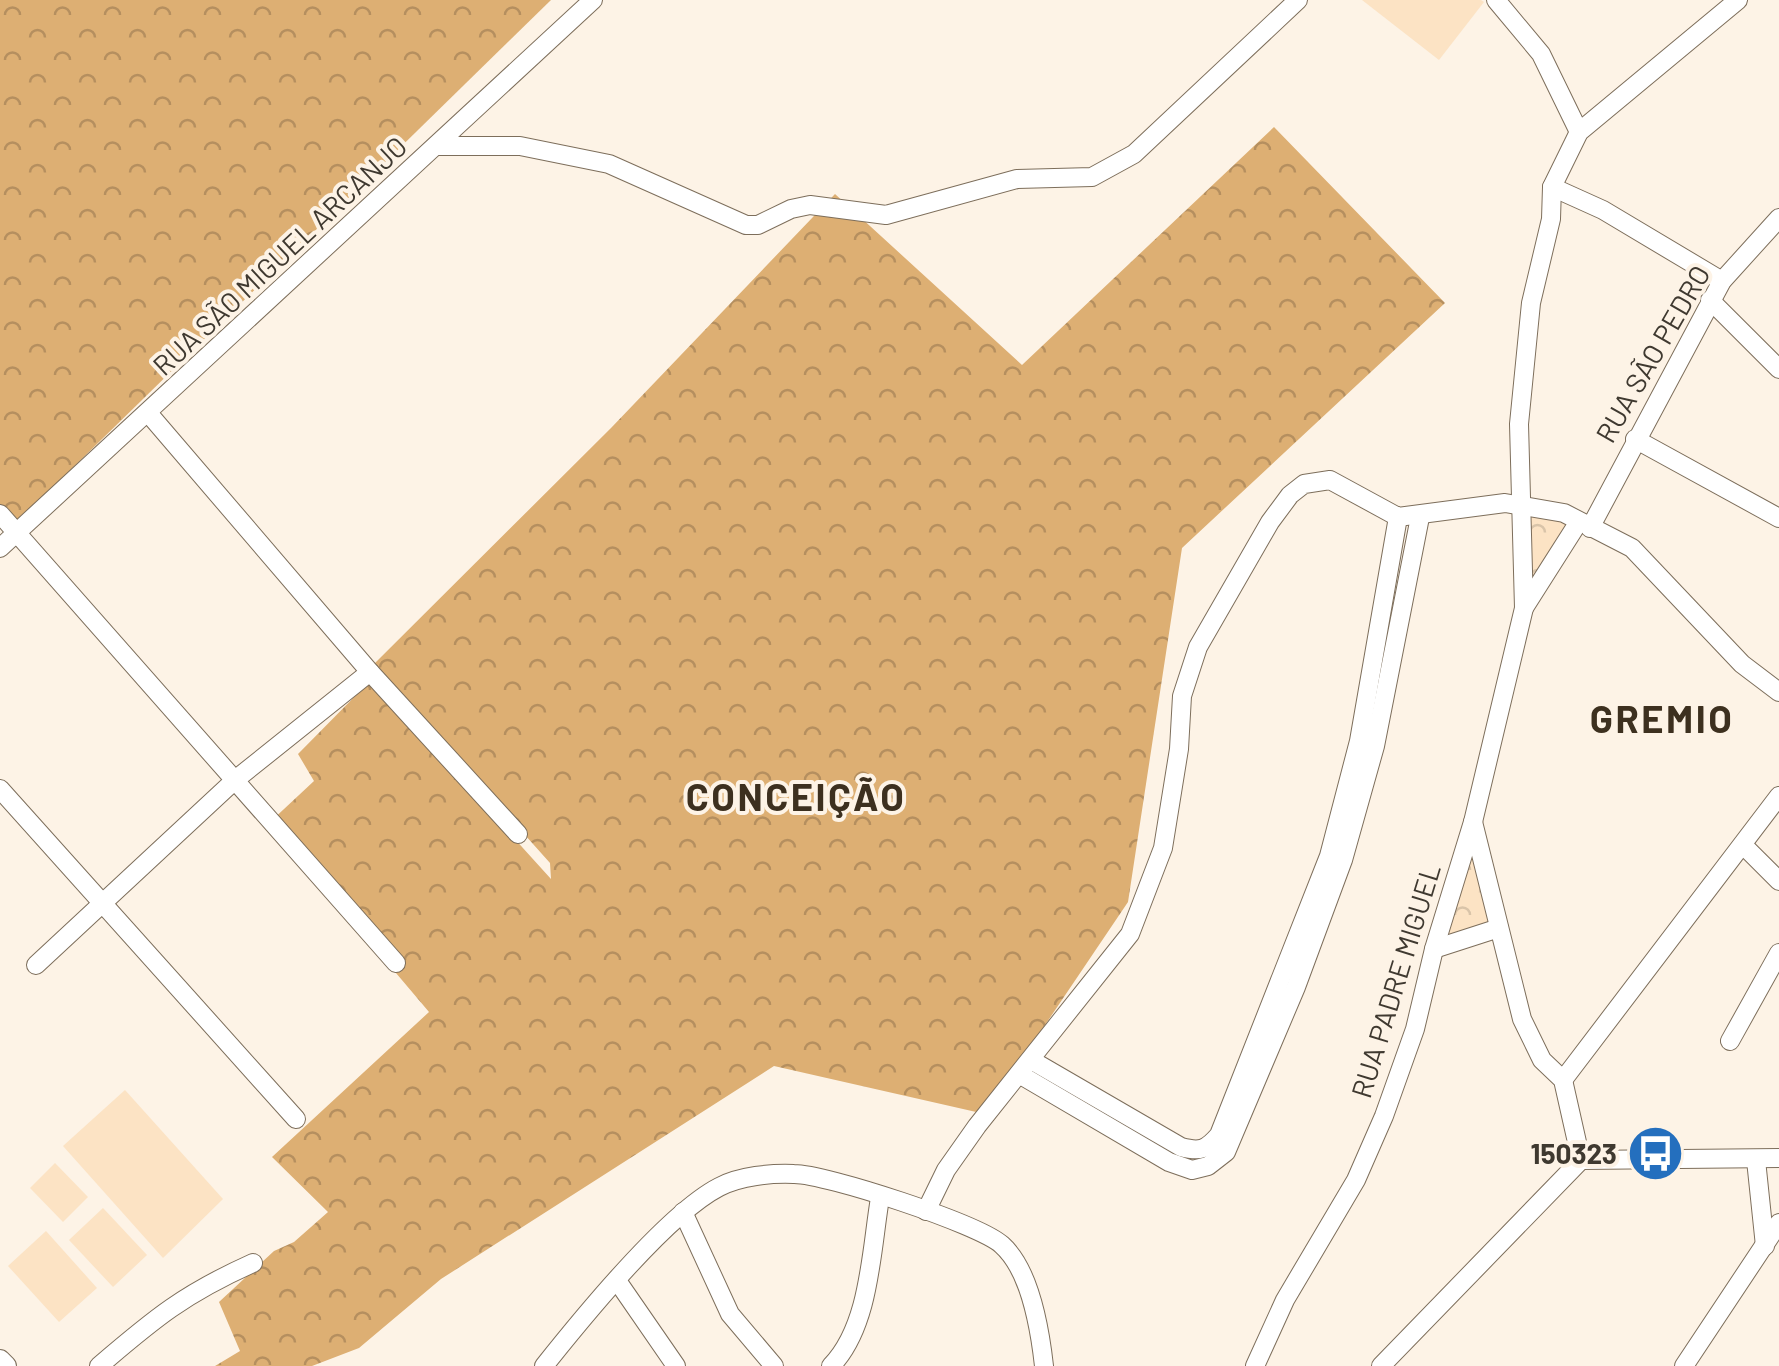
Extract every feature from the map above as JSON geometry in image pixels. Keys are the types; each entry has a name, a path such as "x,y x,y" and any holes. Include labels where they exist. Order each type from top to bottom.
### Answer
{"main road":[{"path":"0,1360 6,1366"}],"street":[{"name":"RUA SÃO MIGUEL ARCANJO","path":"0,548 593,0"},
{"path":"439,146 520,146 609,164 746,225 758,225 791,208 810,205 886,215 1017,180 1074,181 1105,172 1134,154 1228,70 1298,0"},
{"path":"1496,0 1541,54 1579,132"},
{"path":"1524,608 1512,502 1531,303 1551,219 1552,186 1579,132 1738,0"},
{"path":"1552,186 1604,210 1722,281"},
{"name":"RUA SÃO PEDRO","path":"1524,608 1584,525 1722,281 1772,241 1779,218"},
{"path":"1710,300 1779,368"},
{"path":"149,414 370,672 518,834"},
{"path":"1635,439 1779,518"},
{"path":"926,1212 946,1170 1130,934 1163,848 1180,749 1182,696 1206,633 1270,522 1290,495 1316,480 1330,480 1398,517 1512,502 1550,507 1647,561 1742,664 1779,692"},
{"path":"0,514 396,963"},
{"path":"1025,1067 1181,1148 1197,1152 1208,1148 1220,1135 1329,856 1359,741 1398,517"},
{"path":"1025,1067 1169,1162 1192,1170 1208,1166 1226,1152 1344,860 1375,746 1420,517"},
{"name":"RUA PADRE MIGUEL","path":"1255,1366 1285,1300 1356,1180 1415,1030 1434,949 1473,822 1524,608"},
{"path":"36,964 235,780 370,672"},
{"path":"0,789 296,1119"},
{"path":"1563,1080 1779,796"},
{"path":"1473,822 1522,1019 1542,1060 1563,1080 1580,1160"},
{"path":"1743,845 1779,881"},
{"path":"1434,949 1499,928"},
{"path":"1730,1040 1779,953"},
{"path":"1381,1366 1580,1160 1779,1158"},
{"path":"1756,1160 1764,1246"},
{"path":"544,1366 683,1212 720,1186 773,1175 813,1177 989,1236 1010,1255 1036,1326 1044,1366"},
{"path":"831,1366 850,1342 880,1198"},
{"path":"683,1212 730,1314 774,1366"},
{"path":"1684,1366 1779,1224"},
{"path":"99,1366 160,1312 199,1287 253,1262"},
{"path":"618,1282 676,1366"}],"green space":[{"path":"0,0 551,0 6,533 0,526"},
{"path":"1362,0 1481,0 1484,2 1439,60"},
{"path":"1274,127 1445,303 1182,548 1128,902 985,1114 774,1066 441,1279 359,1348 312,1366 215,1366 240,1351 219,1302 274,1251 294,1242 328,1212 272,1157 429,1012 269,823 314,781 298,754 371,680 551,879 550,863 373,665 611,428 835,194 1022,365"},
{"path":"1523,510 1574,523 1529,593"},
{"path":"1470,829 1506,936 1438,945"},
{"path":"125,1090 223,1199 163,1258 63,1146"},
{"path":"55,1163 88,1197 63,1222 30,1188"},
{"path":"103,1208 147,1255 113,1287 69,1240"},
{"path":"46,1231 97,1288 59,1322 8,1266"}],"place":[{"name":"150323","path":"1656,1154"}],"district":[{"name":"GREMIO","path":"1662,720"},
{"name":"CONCEIÇÃO","path":"796,798"}]}
